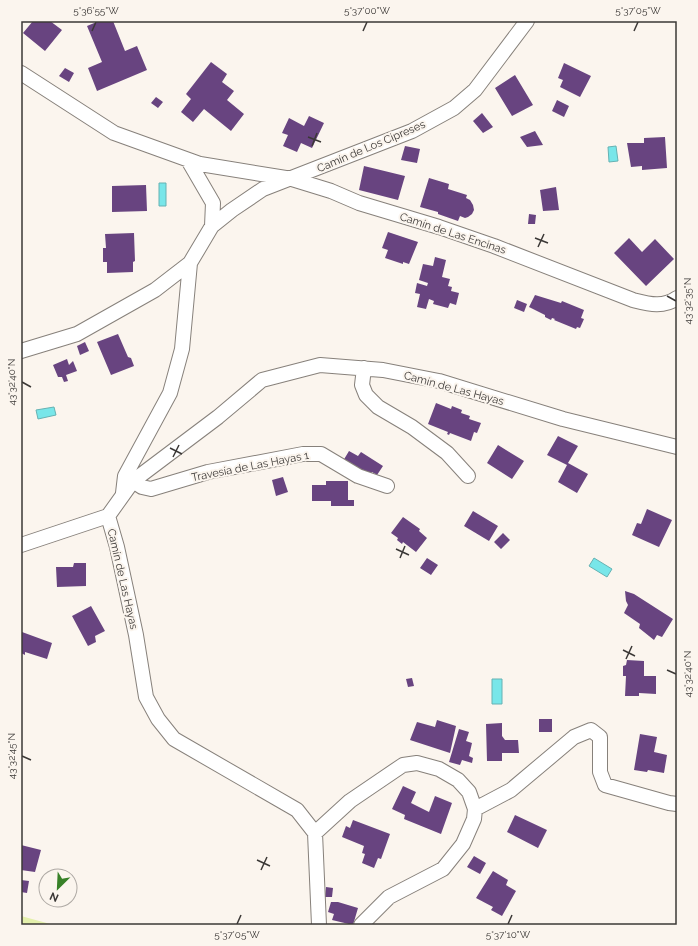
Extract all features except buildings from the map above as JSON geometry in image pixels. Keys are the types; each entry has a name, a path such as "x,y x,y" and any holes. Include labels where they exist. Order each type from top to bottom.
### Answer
{"street":[{"name":"Camín de Los Cipreses","path":"212,226 232,210 263,189 292,179 412,131 454,108 476,90 527,21"},
{"name":"Camín de Las Encinas","path":"21,73 114,133 188,160 200,164 292,179 331,191 359,203 439,227 494,246 633,300 656,305 670,303 677,298"},
{"path":"21,351 77,334 155,290 190,263 212,226 213,203 188,160"},
{"path":"123,494 125,476 170,393 182,349 190,263"},
{"name":"Camín de Las Hayas","path":"315,833 298,810 174,739 158,718 146,697 136,635 117,547 108,516 133,481 218,417 262,380 320,365 383,370 439,381 563,419 677,447"},
{"path":"364,368 362,385 366,395 378,407 412,427 447,453 468,476"},
{"name":"Travesía de Las Hayas 1","path":"133,481 142,487 151,489 208,472 303,454 321,454 358,476 387,486"},
{"path":"21,545 108,516"},
{"path":"475,809 511,790 574,736 591,730 600,736 600,772 605,785 677,804"},
{"path":"319,925 315,833 350,801 403,765 417,763 439,769 458,780 469,792 475,809 474,819 463,844 443,870 389,897 361,925"}],"green space":[{"path":"21,916 54,925 21,925"}],"water":[{"path":"616,146 618,161 609,162 608,147"},
{"path":"159,183 166,183 166,206 159,206"},
{"path":"54,407 56,415 38,419 36,410"},
{"path":"594,558 612,569 607,577 589,566"},
{"path":"492,679 502,679 502,704 492,704"}]}
